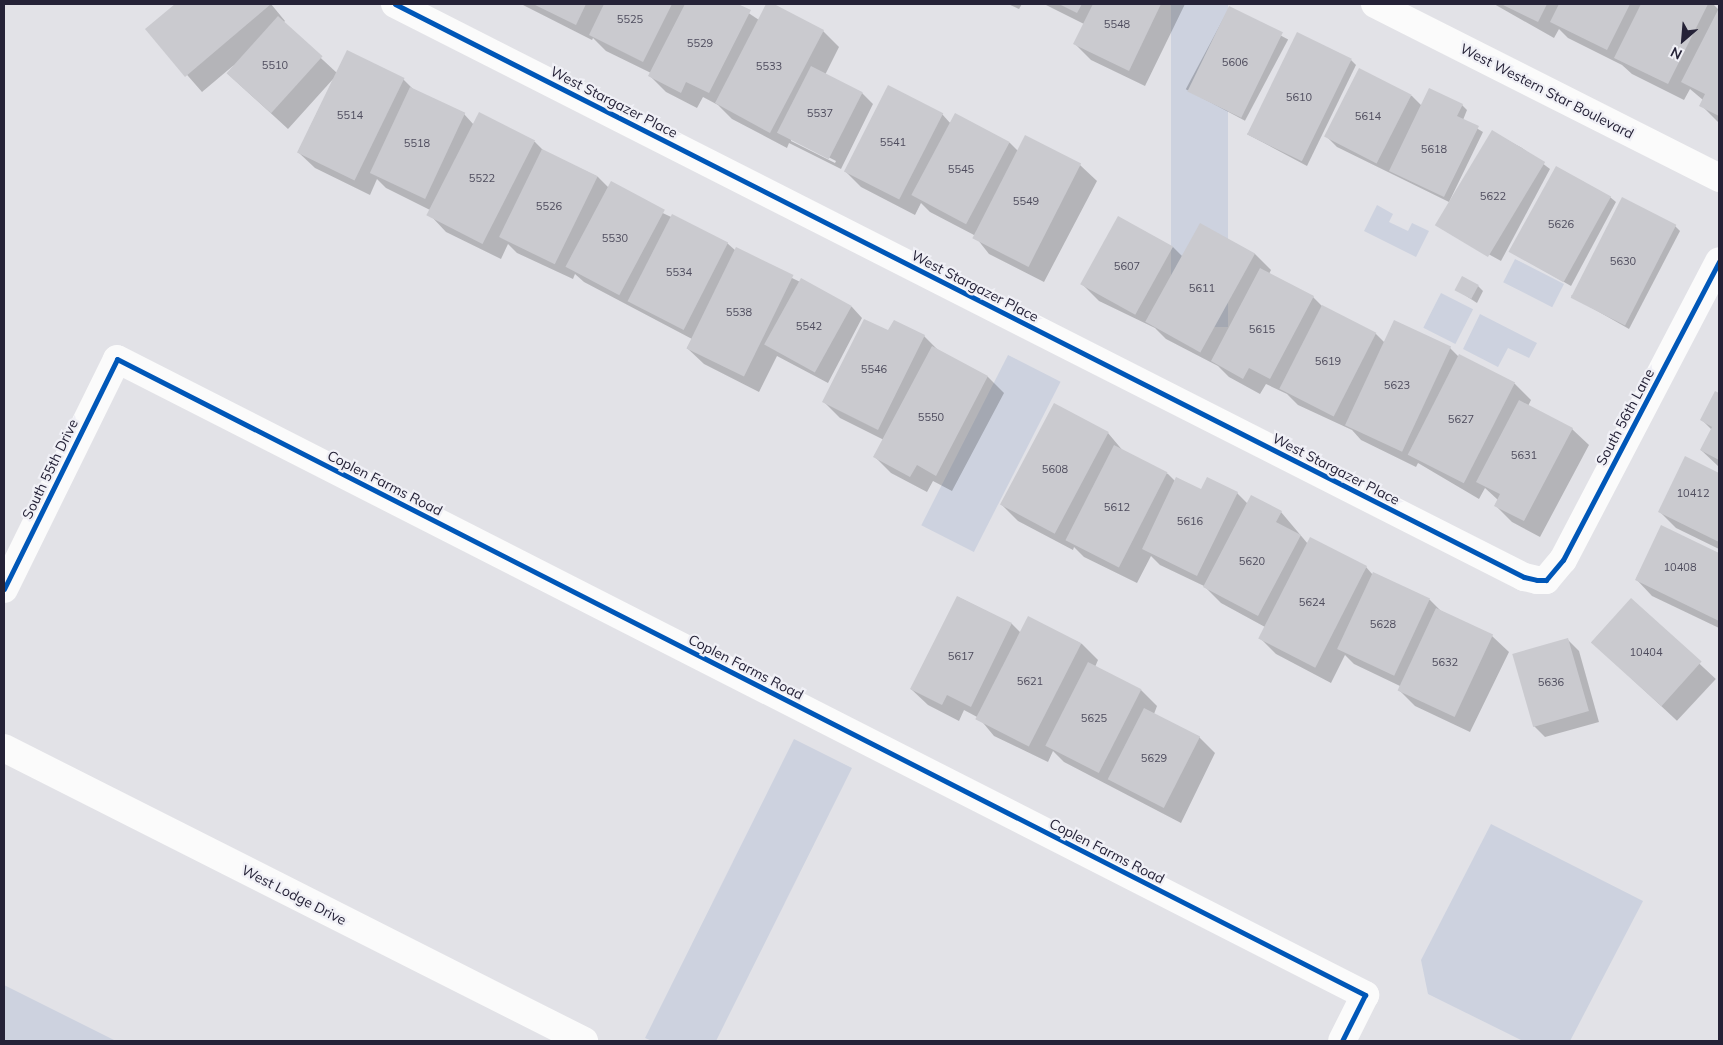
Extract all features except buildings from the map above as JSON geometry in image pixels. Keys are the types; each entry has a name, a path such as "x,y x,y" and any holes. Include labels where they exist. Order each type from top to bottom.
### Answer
{"street":[{"name":"West Stargazer Place","path":"395,4 1524,577 1546,580"},
{"name":"West Western Star Boulevard","path":"1375,4 1719,178"},
{"name":"South 56th Lane","path":"1546,580 1563,560 1719,260"},
{"name":"South 55th Drive","path":"4,589 117,359"},
{"name":"Coplen Farms Road","path":"117,359 1365,995 1342,1041"},
{"name":"West Lodge Drive","path":"4,748 584,1041"}],"shaded area":[{"path":"1171,4 1228,4 1228,327 1171,327"},
{"path":"1377,205 1393,214 1389,222 1408,231 1412,223 1429,231 1416,257 1364,231"},
{"path":"1515,259 1564,284 1552,307 1503,282"},
{"path":"1441,293 1473,309 1455,344 1423,328"},
{"path":"1480,314 1537,343 1529,358 1508,348 1498,367 1463,349"},
{"path":"1008,355 1061,382 974,552 921,525"},
{"path":"794,739 852,768 716,1041 652,1041 645,1038"},
{"path":"1491,824 1643,901 1570,1041 1523,1041 1428,994 1421,960"},
{"path":"4,985 116,1041 4,1041"}],"cycle path":[{"path":"395,4 1524,577 1537,580 1546,580 1563,560 1719,261"},
{"path":"4,589 117,359 1365,995 1342,1041"}]}
